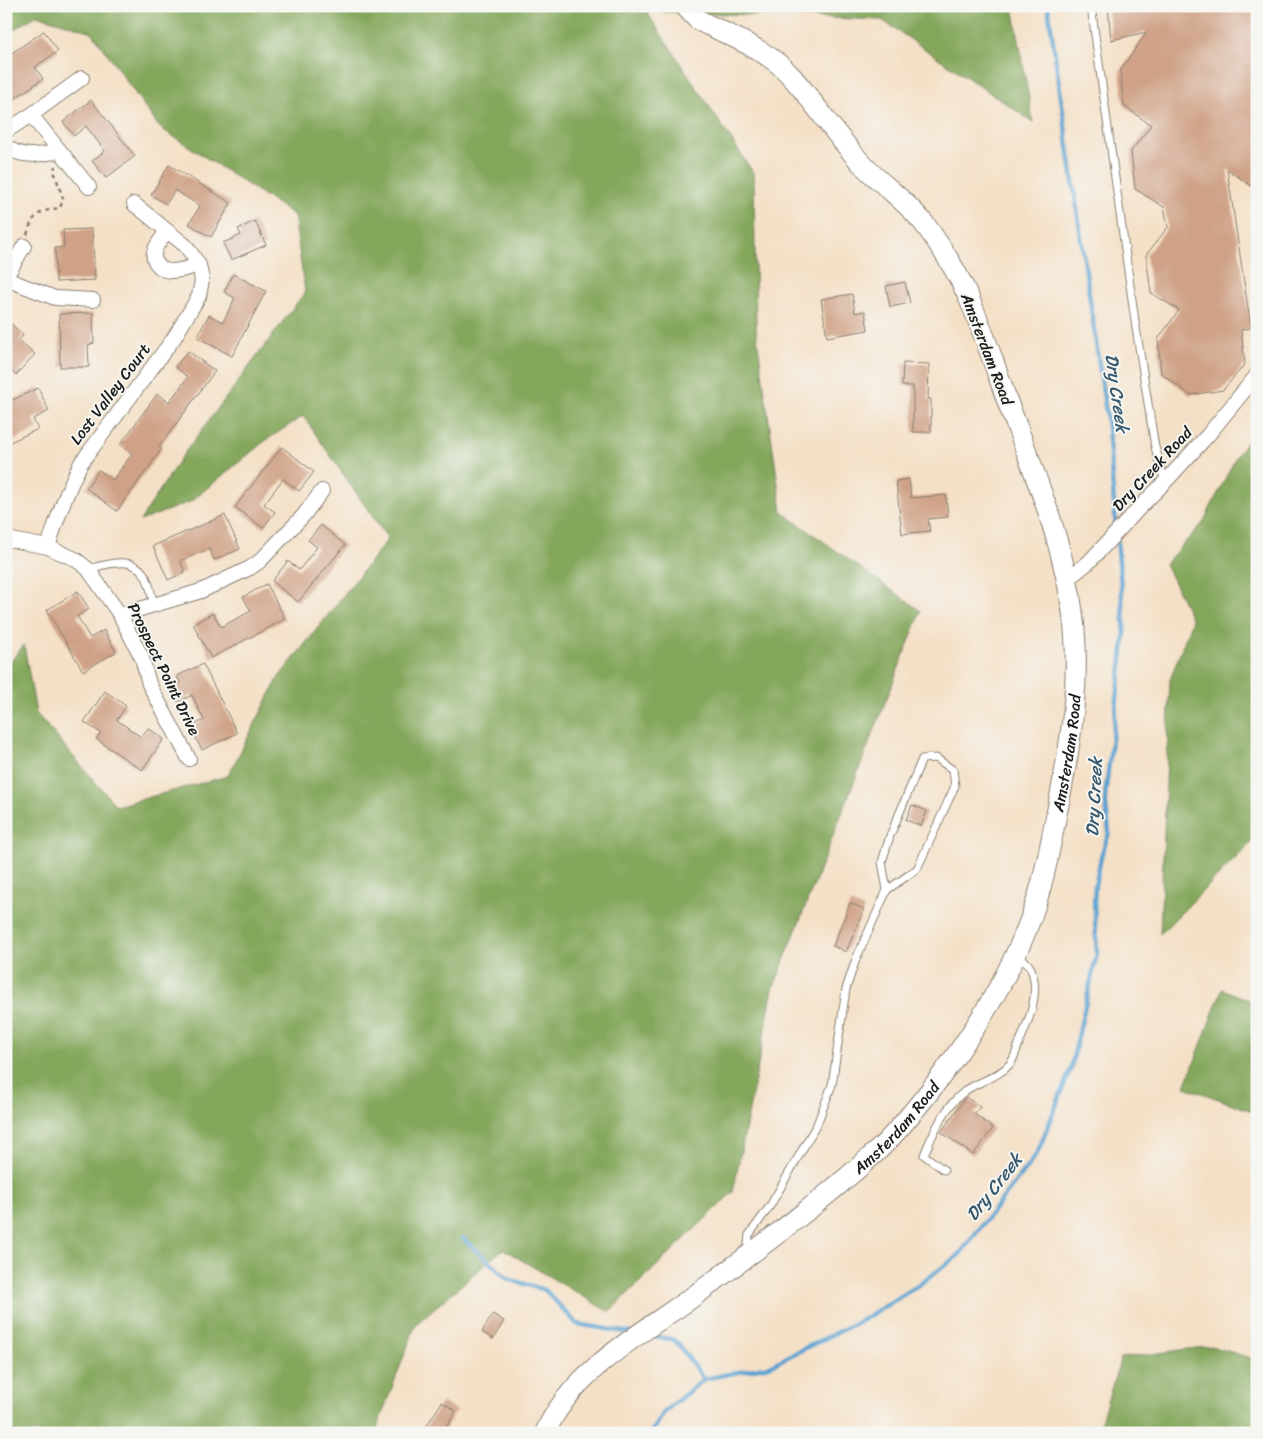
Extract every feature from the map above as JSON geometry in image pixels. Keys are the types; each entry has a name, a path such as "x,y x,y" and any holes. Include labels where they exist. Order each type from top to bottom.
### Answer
{"main road":[{"name":"Amsterdam Road","path":"545,1433 563,1400 585,1376 628,1341 754,1251 838,1186 881,1148 901,1127 948,1067 981,1019 1016,952 1032,914 1042,882 1064,775 1073,715 1076,661 1072,612 1066,580 1031,463 968,296 949,259 921,220 864,167 789,73 757,49 698,20 685,6"}],"street":[{"path":"6,131 82,78"},
{"path":"31,115 89,186"},
{"path":"6,146 28,155 38,156 59,151"},
{"path":"134,204 186,246 199,265 172,271 163,269 157,264 153,257 154,249 167,231"},
{"path":"24,246 6,278 55,298 93,300"},
{"name":"Lost Valley Court","path":"48,547 57,516 81,462 174,338 199,296 202,280 199,265"},
{"name":"Dry Creek Road","path":"1066,580 1089,562 1165,482 1208,435 1257,375"},
{"path":"120,615 201,591 250,568 260,561 303,516 322,491"},
{"name":"Prospect Point Drive","path":"6,539 48,547 75,559 88,569 120,615 142,658 149,684 190,759"}],"lane":[{"path":"1091,6 1155,447 1165,482"},
{"path":"88,569 112,562 132,565 142,571 148,581 154,605"},
{"path":"754,1251 748,1244 749,1235 770,1206 817,1124 832,1085 846,989 856,959 887,890 917,869 955,786 954,770 936,758 922,758 890,836 882,862 887,890"},
{"path":"944,1170 924,1155 935,1129 951,1106 964,1092 1004,1071 1012,1061 1025,1029 1032,1006 1035,985 1030,967 1016,952"}],"path":[{"path":"24,246 31,220 43,211 60,208 63,199 54,171 59,151"}],"green space":[{"path":"6,6 1013,6 1033,122 882,20 646,11 754,174 756,330 782,512 921,611 773,989 733,1192 609,1312 503,1249 416,1324 375,1433 6,1433 6,667 24,645 36,713 116,806 228,776 279,677 388,539 303,416 265,441 190,502 140,521 180,459 305,292 294,215 159,127 92,32 37,15 6,35"},
{"path":"1257,426 1257,837 1160,934 1170,680 1192,620 1165,564 1203,523 1236,457"},
{"path":"1222,989 1257,1003 1257,1113 1185,1087"},
{"path":"1211,1346 1257,1360 1257,1433 1097,1433 1121,1358"}],"building":[{"path":"1108,6 1257,6 1257,190 1227,169 1251,328 1241,330 1245,364 1223,390 1190,395 1161,373 1158,339 1179,310 1151,293 1146,255 1168,227 1164,207 1135,189 1131,151 1151,125 1124,106 1120,71 1147,32 1111,40"},
{"path":"44,31 58,51 35,67 43,79 6,104 6,57"},
{"path":"91,100 135,156 106,178 92,161 105,151 86,126 74,136 63,122"},
{"path":"169,165 231,203 211,237 189,224 200,206 175,190 166,204 151,195"},
{"path":"255,221 266,245 231,260 223,243 241,235 238,229"},
{"path":"92,229 95,280 56,282 55,248 64,247 63,230"},
{"path":"233,274 266,291 232,356 197,337 209,315 223,322 235,298 224,292"},
{"path":"905,282 910,303 890,307 886,286"},
{"path":"852,294 855,313 865,311 868,330 827,337 821,299"},
{"path":"93,313 94,343 88,345 89,367 60,367 59,314"},
{"path":"6,319 23,335 19,340 35,354 16,375 6,366"},
{"path":"188,351 215,371 159,447 162,449 117,511 86,488 99,470 113,480 132,454 120,445 157,394 169,402 188,377 175,367"},
{"path":"903,363 929,364 928,399 931,399 931,432 913,432 913,386 902,386"},
{"path":"38,388 49,411 33,419 38,429 6,444 6,403"},
{"path":"282,447 314,472 299,491 283,479 264,504 275,512 263,528 235,507"},
{"path":"909,479 911,498 946,495 948,517 928,519 930,531 902,534 896,481"},
{"path":"225,515 240,549 214,560 209,549 180,561 185,572 168,580 153,546"},
{"path":"321,525 345,545 298,602 272,581 288,561 299,570 317,547 308,540"},
{"path":"267,584 285,619 211,658 193,624 213,613 221,627 251,611 243,597"},
{"path":"78,591 89,609 77,616 90,638 104,630 116,652 83,671 47,610"},
{"path":"203,664 237,733 202,750 190,727 204,720 192,695 178,702 171,687 180,683 177,676"},
{"path":"105,691 126,706 117,720 141,737 148,728 164,739 142,770 96,739 101,733 84,722"},
{"path":"912,805 927,811 921,826 906,820"},
{"path":"850,903 864,909 846,952 833,946"},
{"path":"966,1097 980,1107 974,1114 993,1128 973,1155 941,1132"},
{"path":"493,1314 504,1321 493,1339 482,1332"},
{"path":"442,1402 456,1411 443,1433 422,1433"}],"waterway":[{"name":"Dry Creek","path":"1048,6 1108,427 1116,528"},
{"name":"Dry Creek","path":"651,1433 665,1411 704,1379 769,1366 862,1320 916,1287 959,1255 1037,1154 1071,1068 1097,953 1094,903 1095,886 1102,853 1109,833 1105,796 1125,634 1117,538"},
{"path":"463,1238 508,1279 545,1290 577,1324 631,1333"},
{"path":"648,1335 675,1340 704,1379"}]}
